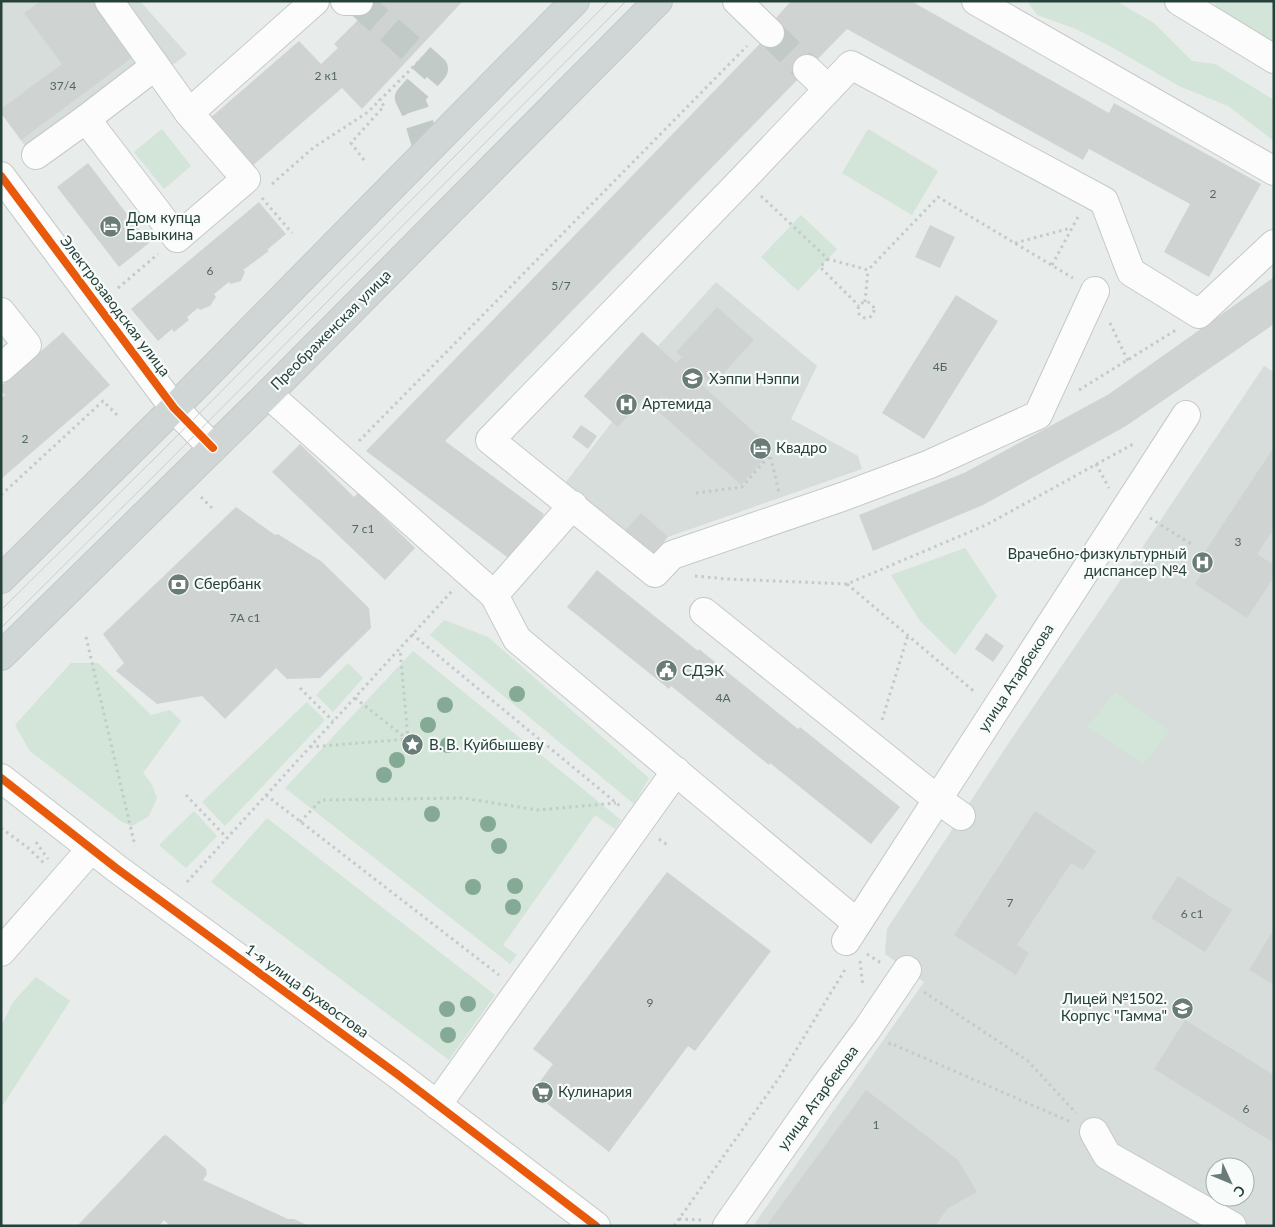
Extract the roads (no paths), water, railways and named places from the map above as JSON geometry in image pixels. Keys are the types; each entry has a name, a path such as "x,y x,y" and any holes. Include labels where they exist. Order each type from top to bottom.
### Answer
{"main road":[{"path":"1,580 174,408 575,1"},
{"name":"Преображенская улица","path":"1,656 268,394 658,1"}],"street":[{"path":"86,119 177,238 246,179 189,113 109,1"},
{"path":"189,113 315,1"},
{"path":"345,1 359,1"},
{"path":"737,1 767,30"},
{"path":"976,1 1274,171"},
{"path":"1179,1 1274,59"},
{"path":"1095,291 1038,415 930,464 842,497 672,556 656,573 490,440 743,179 850,65 1104,200 1131,272 1199,314 1274,244"},
{"path":"36,156 155,66"},
{"path":"807,69 828,89"},
{"name":"Электрозаводская улица","path":"1,176 174,408 213,448"},
{"path":"1,312 27,345 1,368"},
{"path":"268,394 494,596 517,639 676,771 437,1104"},
{"name":"улица Атарбекова","path":"676,771 854,937 937,799 1186,415"},
{"path":"494,596 573,505"},
{"path":"704,612 937,799 961,816"},
{"name":"1-я улица Бухвостова","path":"1,778 91,849 437,1104 596,1226"},
{"path":"1,952 91,849"},
{"name":"улица Атарбекова","path":"727,1226 905,974"},
{"path":"1094,1132 1107,1155 1232,1226"}],"tunnel":[{"path":"358,2 434,69 409,98 415,110 428,151"},
{"path":"770,33 807,69"}],"tram line":[{"path":"1,610 158,455 609,1"},
{"path":"1,628 626,1"}],"place":[{"name":"Дом купца Бавыкина","path":"110,227"},
{"name":"Хэппи Нэппи","path":"693,379"},
{"name":"Артемида","path":"626,404"},
{"name":"Квадро","path":"760,448"},
{"name":"Врачебно-физкультурный диспансер №4","path":"1203,563"},
{"name":"Сбербанк","path":"178,584"},
{"name":"СДЭК","path":"666,671"},
{"name":"В. В. Куйбышеву","path":"413,745"},
{"name":"Лицей №1502. Корпус \"Гамма\"","path":"1183,1008"},
{"name":"Кулинария","path":"542,1092"}]}
